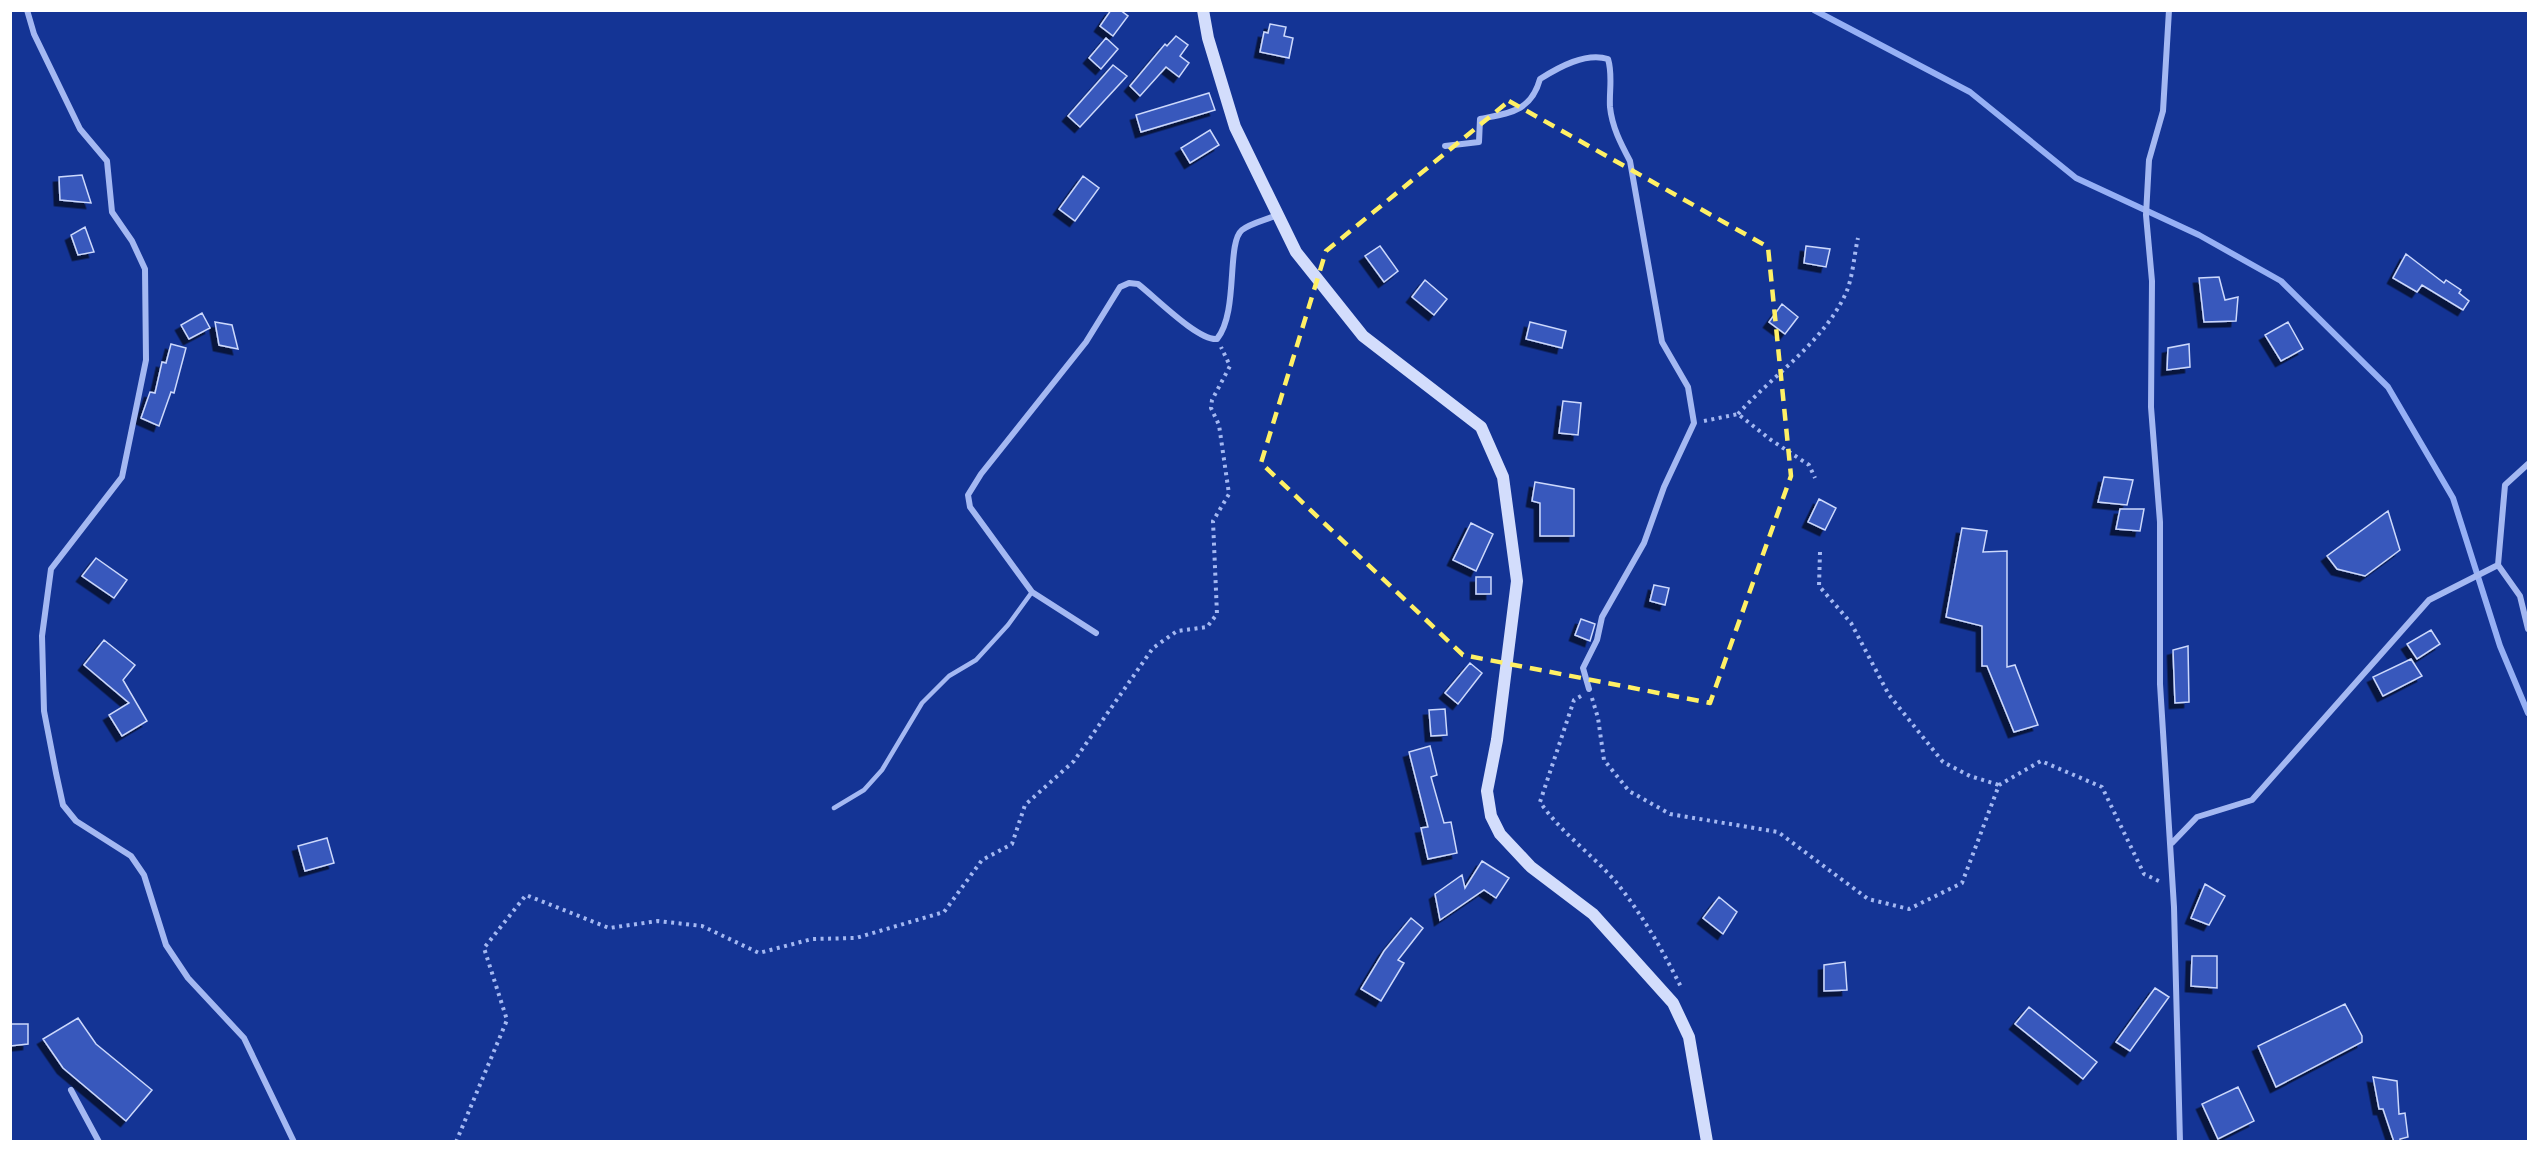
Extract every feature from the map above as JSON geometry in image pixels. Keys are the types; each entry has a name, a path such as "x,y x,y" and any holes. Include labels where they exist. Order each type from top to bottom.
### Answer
{"main road":[{"path":"1203,10 1208,38 1235,126 1296,252 1363,336 1481,427 1503,477 1517,581 1497,740 1487,791 1491,816 1500,834 1531,867 1593,914 1673,1003 1689,1037 1707,1142"}],"street":[{"path":"27,10 34,34 80,129 107,161 112,212 132,241 145,269 146,360 122,477 51,568 42,636 44,711 63,805 76,821 131,856 144,875 166,945 188,978 244,1038 294,1142"},
{"path":"2169,10 2163,111 2149,160 2146,215 2152,281 2151,406 2160,522 2161,695 2164,778 2172,843 2171,882 2174,907 2180,1142"},
{"path":"1444,146 1479,142 1480,119 1517,112 1536,94 1540,79 1554,70 1599,56 1608,59 1611,70 1610,108 1617,137 1630,161 1662,342 1688,387 1694,423 1664,487 1644,543 1602,617 1597,639 1583,668 1589,689"},
{"path":"1096,633 1032,592 970,507 968,495 981,474 1086,342 1120,287 1129,283 1138,284 1199,333 1211,339 1217,339 1223,331 1233,284 1235,238 1242,230 1277,215"},
{"path":"2529,464 2505,485 2498,565 2520,596 2529,629"},
{"path":"2172,843 2197,817 2252,800 2429,600 2498,565"},
{"path":"72,1090 99,1142"}],"lane":[{"path":"834,808 864,790 882,770 922,704 949,676 976,660 1008,625 1032,592"}],"path":[{"path":"1694,423 1738,414 1773,377 1799,357 1833,314 1846,291 1858,238"},
{"path":"456,1142 507,1020 484,948 526,895 609,928 658,921 702,926 759,953 812,939 856,938 944,912 982,860 1012,844 1025,805 1074,761 1153,648 1177,631 1207,627 1217,614 1213,521 1230,494 1219,425 1211,408 1212,400 1230,366 1217,339"},
{"path":"1738,414 1770,440 1809,465 1815,478"},
{"path":"1821,552 1819,586 1851,623 1889,694 1943,762 1970,776 1999,785"},
{"path":"1682,988 1662,949 1615,882 1550,816 1540,802 1574,700 1589,689 1598,718 1604,760 1629,791 1670,814 1778,832 1868,899 1909,909 1962,883 1999,785 2041,761 2102,787 2144,874 2160,882 2171,882"}],"highlighted area":[{"path":"1509,101 1768,247 1791,476 1710,703 1463,655 1261,463 1326,251"}],"building":[{"path":"1111,10 1120,10 1128,16 1113,36 1100,26"},
{"path":"1270,24 1286,27 1284,36 1293,38 1289,58 1260,52 1264,32 1268,33"},
{"path":"1176,36 1188,45 1180,56 1189,63 1179,77 1166,67 1140,96 1130,86 1165,44 1167,46"},
{"path":"1106,38 1118,49 1101,69 1089,58"},
{"path":"1113,65 1127,76 1080,127 1068,116"},
{"path":"1209,93 1215,110 1141,132 1136,115"},
{"path":"1210,130 1219,145 1190,163 1181,148"},
{"path":"82,175 91,203 60,200 59,177"},
{"path":"1083,176 1099,188 1075,221 1059,209"},
{"path":"85,227 94,252 78,255 71,235"},
{"path":"1380,246 1398,271 1384,282 1365,256"},
{"path":"1806,246 1830,249 1826,267 1804,263"},
{"path":"2406,254 2444,283 2446,280 2461,290 2459,293 2469,301 2463,310 2422,285 2417,292 2393,278"},
{"path":"2219,277 2225,300 2238,297 2236,321 2204,322 2199,278"},
{"path":"1425,280 1447,299 1434,315 1412,297"},
{"path":"1782,304 1798,317 1785,334 1769,322"},
{"path":"202,313 210,328 189,339 181,325"},
{"path":"215,322 232,325 238,349 219,345"},
{"path":"1530,322 1566,331 1562,348 1526,339"},
{"path":"2288,322 2303,349 2281,361 2265,335"},
{"path":"171,344 186,348 174,393 171,392 159,426 141,418 150,392 155,393 162,362 166,363"},
{"path":"2189,344 2190,367 2167,370 2168,348"},
{"path":"1563,401 1581,403 1578,435 1559,433"},
{"path":"2104,477 2133,480 2127,505 2098,502"},
{"path":"1535,482 1574,489 1574,536 1540,536 1540,503 1532,501"},
{"path":"1819,499 1836,508 1825,530 1808,522"},
{"path":"2120,509 2144,509 2140,531 2116,529"},
{"path":"2388,511 2400,550 2365,576 2337,569 2327,556"},
{"path":"1471,523 1493,534 1476,571 1453,560"},
{"path":"1962,528 1987,531 1983,552 2007,551 2007,667 2015,665 2038,725 2014,732 1987,666 1982,666 1982,626 1946,617"},
{"path":"96,558 127,580 114,598 82,576"},
{"path":"1476,577 1491,577 1491,594 1476,594"},
{"path":"1654,585 1669,588 1665,605 1650,601"},
{"path":"1581,619 1595,624 1590,641 1575,635"},
{"path":"2431,630 2440,644 2417,659 2407,644"},
{"path":"104,640 135,665 123,680 147,721 122,736 109,715 129,703 84,665"},
{"path":"2188,646 2189,702 2175,703 2173,650"},
{"path":"2411,659 2422,676 2383,696 2373,677"},
{"path":"1470,663 1482,673 1458,704 1445,693"},
{"path":"1445,709 1447,735 1431,736 1429,710"},
{"path":"1430,746 1437,775 1431,777 1444,823 1451,822 1457,853 1428,859 1421,828 1428,827 1409,752"},
{"path":"327,838 334,863 305,871 298,846"},
{"path":"1482,861 1509,878 1496,898 1484,890 1440,920 1435,894 1462,875 1465,888"},
{"path":"2205,884 2225,896 2209,925 2191,918"},
{"path":"1719,897 1737,912 1723,934 1703,918"},
{"path":"1411,918 1423,928 1398,960 1404,963 1381,1001 1361,989 1384,951"},
{"path":"2192,956 2217,956 2217,988 2191,986"},
{"path":"1845,962 1847,990 1824,991 1824,965"},
{"path":"2155,988 2169,997 2130,1051 2116,1042"},
{"path":"2345,1004 2362,1036 2362,1042 2276,1087 2258,1046"},
{"path":"2029,1007 2097,1062 2083,1079 2015,1024"},
{"path":"78,1018 96,1044 152,1090 126,1121 63,1068 43,1039"},
{"path":"10,1024 28,1024 28,1044 10,1046"},
{"path":"2373,1077 2397,1081 2399,1114 2405,1113 2408,1137 2400,1139 2400,1142 2394,1142 2383,1109 2379,1109"},
{"path":"2238,1087 2254,1121 2218,1139 2202,1104"}],"waterway":[{"path":"1814,10 1970,92 2076,178 2199,235 2281,281 2388,387 2453,498 2500,646 2528,713"}]}
